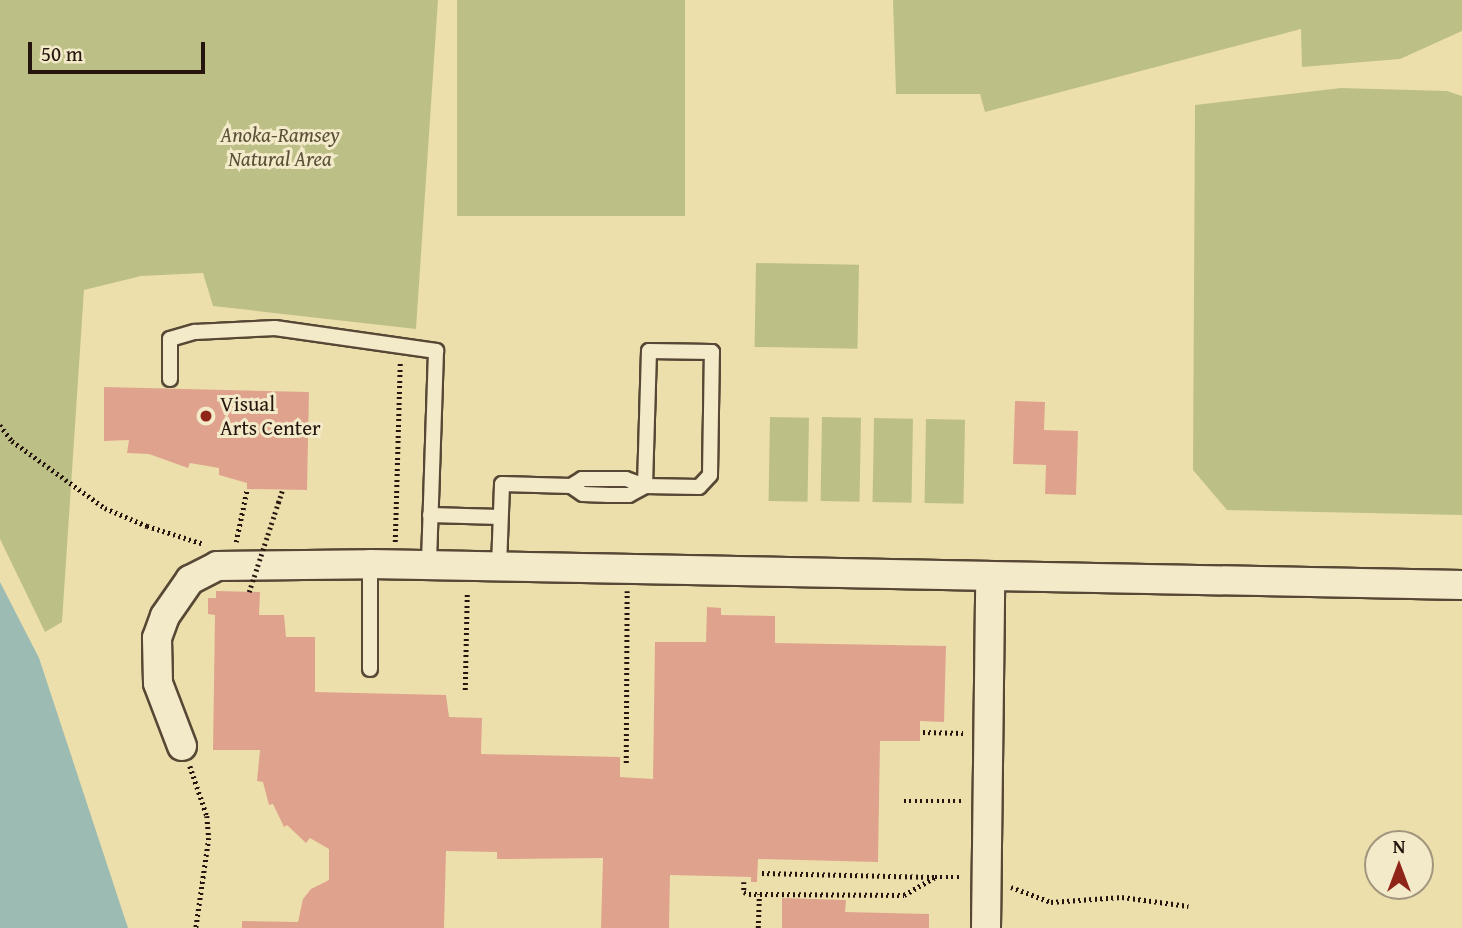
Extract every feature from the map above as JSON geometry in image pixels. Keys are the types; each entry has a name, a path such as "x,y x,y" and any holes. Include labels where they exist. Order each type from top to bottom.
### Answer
{"street":[{"path":"182,746 158,683 157,638 165,616 190,580 228,556 499,567 1462,585"},
{"path":"986,928 979,878 990,576"}],"lane":[{"path":"170,379 170,339 195,332 275,328 436,351 429,565"},
{"path":"499,567 502,484 571,486 582,479 626,479 645,486 699,487 710,475 712,352 649,351 645,486"},
{"path":"430,515 500,517"},
{"path":"370,670 382,564"}],"path":[{"path":"382,564 400,347"},
{"path":"0,425 12,441 105,508 228,556 247,489"},
{"path":"249,592 282,491"},
{"path":"466,690 467,583"},
{"path":"626,763 627,587"},
{"path":"923,732 971,733"},
{"path":"182,746 207,816 205,885 196,928"},
{"path":"904,802 971,802"},
{"path":"762,873 979,878 1051,902 1122,897 1188,906"},
{"path":"744,882 744,892 759,894 904,895 935,877"},
{"path":"758,928 759,894"}],"green space":[{"name":"Anoka-Ramsey Natural Area","path":"0,0 438,0 416,329 213,306 203,273 141,276 84,290 62,622 45,632 0,539"},
{"path":"457,0 685,0 685,216 457,216"},
{"path":"893,0 1462,0 1462,31 1400,59 1302,67 1301,29 985,112 980,94 896,94"},
{"path":"1341,88 1447,91 1462,96 1462,515 1227,510 1193,470 1195,105"},
{"path":"756,263 859,265 858,349 755,347"},
{"path":"770,417 809,418 808,502 769,501"},
{"path":"822,417 861,418 860,502 821,501"},
{"path":"874,418 913,419 912,503 873,502"},
{"path":"926,419 965,420 964,504 925,503"}],"water":[{"path":"0,582 39,658 128,928 0,928"}],"building":[{"name":"Visual Arts Center","path":"104,387 309,392 307,490 247,489 247,483 219,475 219,468 190,463 188,468 149,454 127,453 129,440 104,441"},
{"path":"1015,401 1045,402 1044,430 1078,431 1076,495 1045,494 1046,465 1013,464"},
{"path":"216,591 260,592 259,615 284,615 286,637 315,637 315,692 446,695 449,717 482,718 481,754 620,757 620,777 653,779 655,642 706,642 707,607 721,608 721,615 775,616 775,643 946,646 944,722 920,721 920,741 880,741 878,862 758,859 757,882 751,882 751,877 670,875 669,928 601,928 603,858 497,859 497,852 446,851 444,928 242,928 242,921 298,922 303,899 311,889 329,880 329,849 310,838 306,843 287,825 284,827 273,804 269,805 263,782 257,781 260,750 213,750 215,615 208,614 208,598 216,598"},
{"path":"782,898 846,900 845,912 929,914 929,928 782,928"}],"place":[{"name":"Visual Arts Center","path":"206,416"}]}
